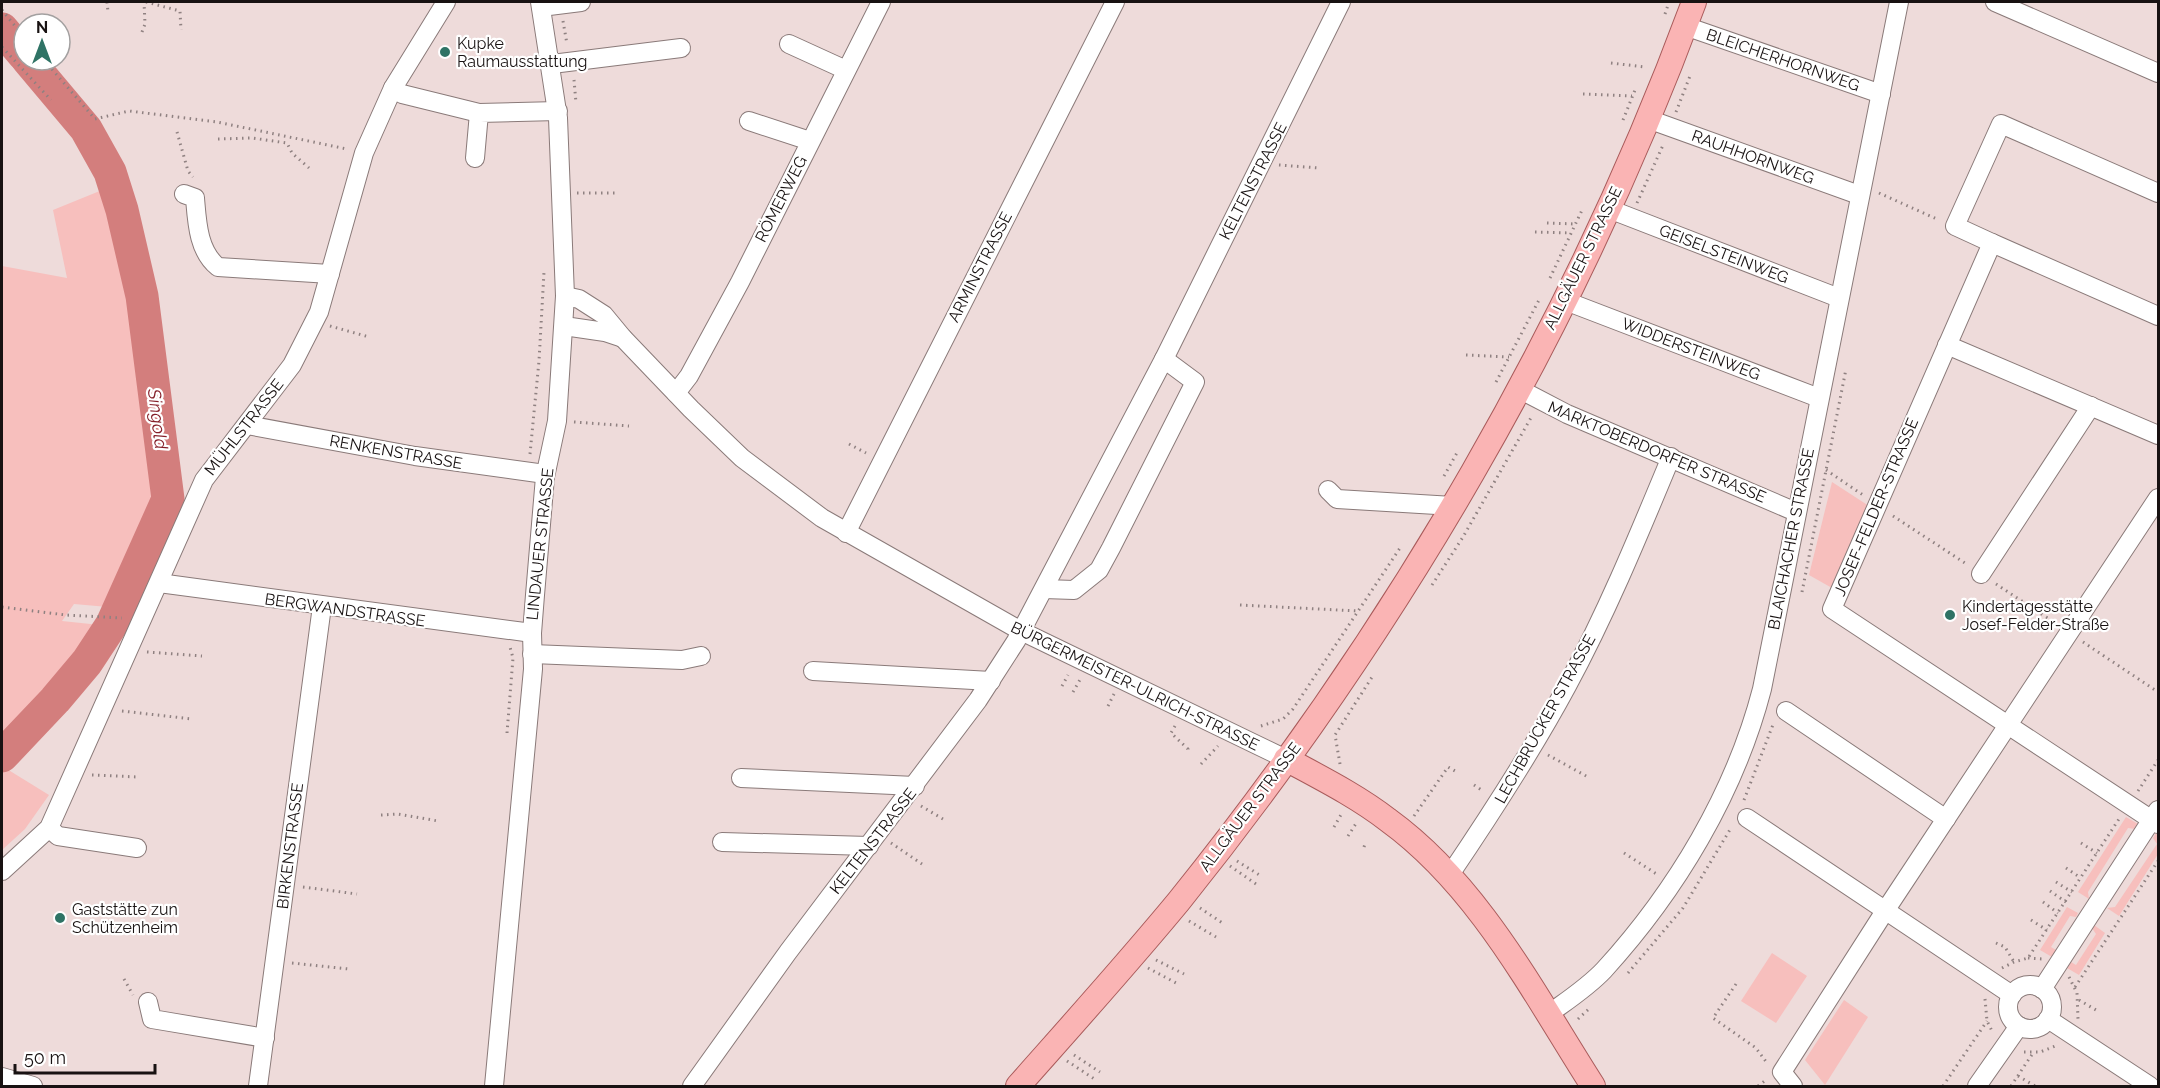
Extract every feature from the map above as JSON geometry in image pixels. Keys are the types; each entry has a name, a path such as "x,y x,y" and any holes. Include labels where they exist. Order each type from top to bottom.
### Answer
{"main road":[{"name":"ALLGÄUER STRASSE","path":"1018,1086 1133,954 1216,852 1286,759 1381,622 1453,506 1519,389 1534,358 1551,299 1584,233 1609,209 1648,119 1655,70 1685,26 1694,2"},
{"name":"BÜRGERMEISTER-ULRICH-STRASSE","path":"1286,759 1368,806 1403,831 1449,876 1550,1013 1593,1086"}],"street":[{"name":"MÜHLSTRASSE","path":"2,871 49,828 204,480 292,365 315,321 364,153 393,88 446,2"},
{"path":"541,4 576,2"},
{"name":"RÖMERWEG","path":"676,393 688,376 740,282 881,2"},
{"name":"ARMINSTRASSE","path":"846,533 1115,2"},
{"name":"KELTENSTRASSE","path":"692,1086 991,681 1022,631 1263,164 1341,2"},
{"name":"BLAICHACHER STRASSE","path":"1550,1013 1603,971 1670,882 1720,803 1751,731 1899,2"},
{"path":"1995,2 2158,73"},
{"name":"LINDAUER STRASSE","path":"494,1086 511,928 532,654 538,473 557,421 564,326 565,296 558,111 541,4"},
{"name":"BLEICHERHORNWEG","path":"1685,26 1881,94"},
{"path":"789,44 846,70"},
{"path":"552,64 681,48"},
{"path":"393,88 402,94 479,113 558,111"},
{"path":"475,158 479,113"},
{"name":"RAUHHORNWEG","path":"1648,119 1859,195"},
{"path":"749,121 810,141"},
{"path":"2158,193 2001,124 1954,226 2158,316"},
{"path":"184,194 195,198 198,231 209,260 218,267 330,274"},
{"name":"GEISELSTEINWEG","path":"1609,209 1839,298"},
{"name":"JOSEF-FELDER-STRASSE","path":"1992,243 1832,609 2007,726 2129,804 2156,818"},
{"name":"BÜRGERMEISTER-ULRICH-STRASSE","path":"565,296 591,305 604,315 676,393 748,463 846,533 1022,631 1286,759"},
{"name":"WIDDERSTEINWEG","path":"1551,299 1819,398"},
{"path":"564,326 605,332 623,338"},
{"path":"1947,345 2158,435"},
{"path":"1044,589 1074,590 1099,570 1112,548 1195,382 1164,359"},
{"name":"MARKTOBERDORFER STRASSE","path":"1519,389 1567,414 1797,512"},
{"path":"1981,574 2091,406"},
{"name":"RENKENSTRASSE","path":"248,425 415,456 538,473"},
{"name":"LECHBRUCKER STRASSE","path":"1449,876 1499,802 1568,685 1601,619 1671,457"},
{"path":"1328,490 1337,499 1453,506"},
{"path":"1793,1086 1782,1072 1885,911 2158,498"},
{"name":"BERGWANDSTRASSE","path":"159,583 532,633"},
{"name":"BIRKENSTRASSE","path":"258,1086 322,606"},
{"path":"532,654 682,660 701,656"},
{"path":"813,671 991,681"},
{"path":"1786,711 1946,819"},
{"path":"741,778 910,792"},
{"path":"1747,818 2012,995"},
{"path":"2042,989 2156,818"},
{"path":"49,828 58,836 137,848"},
{"path":"722,842 874,840"},
{"path":"2026,986 2042,989 2052,1005 2048,1019 2035,1028 2019,1026 2012,1019 2008,1010 2012,995 2026,986"},
{"path":"148,1002 152,1019 265,1038"},
{"path":"2048,1019 2150,1086"},
{"path":"1977,1086 2019,1026"},
{"path":"2,1077 33,1086"}],"path":[{"path":"107,2 108,12"},
{"path":"142,32 145,24 145,2 180,11 181,30"},
{"path":"1662,22 1669,2"},
{"path":"2,10 12,22"},
{"path":"2,47 51,100"},
{"path":"1647,58 1655,70"},
{"path":"1611,63 1655,70"},
{"path":"1640,76 1655,70"},
{"path":"54,72 95,119 129,111 217,122 364,153"},
{"path":"1620,125 1636,86"},
{"path":"1583,94 1632,96"},
{"path":"177,132 188,171 194,177"},
{"path":"218,139 252,138 287,143 292,153 309,168"},
{"path":"1263,164 1319,168"},
{"path":"562,194 618,193"},
{"path":"1881,194 1954,226"},
{"path":"1548,282 1584,233 1587,199"},
{"path":"1547,223 1584,233"},
{"path":"1535,232 1584,233"},
{"path":"538,473 529,458 539,361 544,271"},
{"path":"1494,387 1508,357 1551,299"},
{"path":"315,321 369,337"},
{"path":"1466,355 1534,358"},
{"path":"557,421 629,426"},
{"path":"1428,503 1464,442"},
{"path":"1808,457 1878,506"},
{"path":"1253,726 1268,726 1283,719 1293,710 1401,547"},
{"path":"1240,605 1359,612 1381,622"},
{"path":"2,608 123,618"},
{"path":"2069,633 2158,692"},
{"path":"501,642 510,648"},
{"path":"128,651 202,656"},
{"path":"103,710 192,719"},
{"path":"1186,712 1171,733 1188,749 1187,751"},
{"path":"1201,764 1220,743"},
{"path":"1532,746 1588,777"},
{"path":"2028,958 2158,761"},
{"path":"1403,831 1448,767 1455,771"},
{"path":"75,774 138,777"},
{"path":"910,792 943,819"},
{"path":"381,815 398,814 438,821"},
{"path":"874,840 922,864"},
{"path":"2081,843 2097,854"},
{"path":"1216,852 1261,876"},
{"path":"1216,852 1256,884"},
{"path":"1624,854 1670,882"},
{"path":"2075,987 2158,861"},
{"path":"2066,868 2081,878"},
{"path":"2056,882 2072,892"},
{"path":"292,886 357,894"},
{"path":"2050,891 2066,902"},
{"path":"2043,902 2058,913"},
{"path":"1176,903 1224,924"},
{"path":"1176,903 1216,937"},
{"path":"2031,920 2047,930"},
{"path":"1996,943 2005,947 2014,962"},
{"path":"1133,954 1184,974"},
{"path":"1133,954 1178,984"},
{"path":"282,962 349,969"},
{"path":"1736,984 1713,1018 1756,1048 1768,1065"},
{"path":"2079,1000 2096,1010"},
{"path":"1943,1086 1987,1021"},
{"path":"1054,1047 1100,1072"},
{"path":"1054,1047 1096,1080"},
{"path":"2011,1086 2033,1053"},
{"path":"2018,1076 2035,1086"}],"shaded area":[{"path":"112,186 157,438 155,495 108,607 74,604 62,621 100,625 72,674 2,745 2,266 67,278 53,210"},
{"path":"1832,482 1869,506 1832,588 1809,575"},
{"path":"2,766 49,795 25,829 2,850"},
{"path":"2126,817 2138,824 2135,829 2128,828 2088,892 2089,899 2078,892"},
{"path":"2156,833 2158,835 2158,854 2119,916 2107,908 2115,907 2157,844 2153,838"},
{"path":"2067,907 2078,913 2076,917 2070,916 2051,947 2056,950 2052,957 2040,950"},
{"path":"2094,925 2105,933 2079,975 2067,968 2071,962 2076,965 2096,934 2092,928"},
{"path":"1772,953 1807,976 1776,1023 1741,1001"},
{"path":"1844,1000 1868,1017 1825,1085 1805,1060"}],"waterway":[{"name":"Singold","path":"2,29 12,41"},
{"name":"Singold","path":"2,756 87,662 112,624 168,499 142,296 122,210 110,172 86,129 38,72"}],"place":[{"name":"Kupke Raumausstattung","path":"445,52"},
{"name":"Kindertagesstätte Josef-Felder-Straße","path":"1950,615"},
{"name":"Gaststätte zun Schützenheim","path":"60,918"}]}
